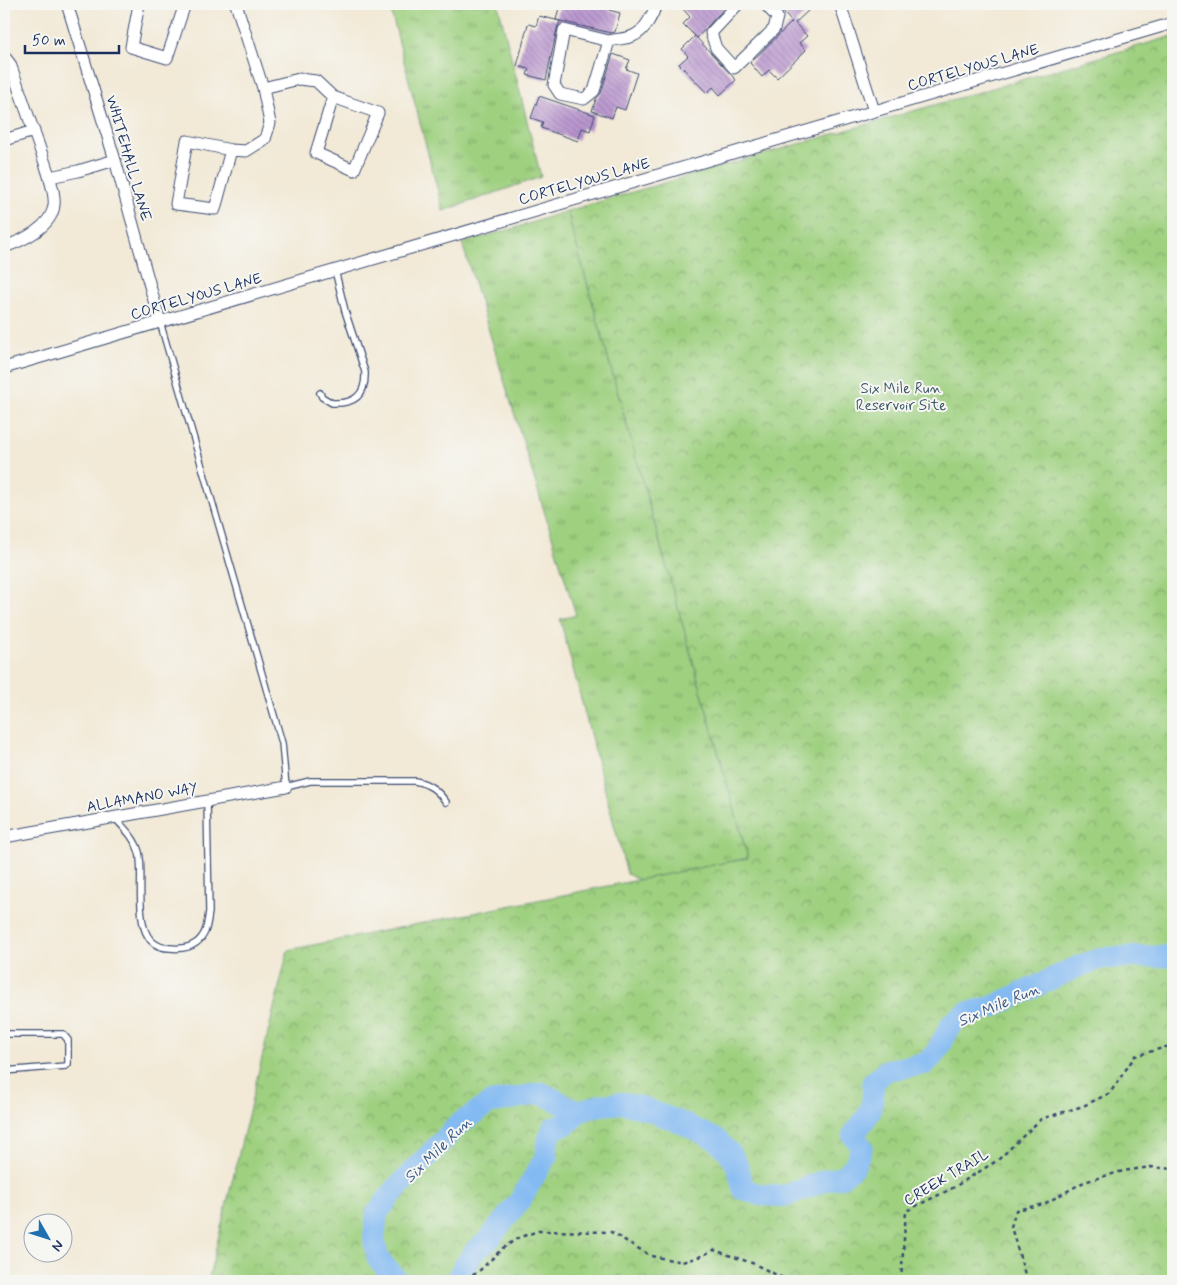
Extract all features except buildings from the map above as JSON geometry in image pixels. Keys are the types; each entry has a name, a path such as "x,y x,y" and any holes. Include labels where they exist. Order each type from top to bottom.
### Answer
{"street":[{"name":"WHITEHALL LANE","path":"67,4 115,160 160,322"},
{"path":"139,4 131,47 166,58 185,4"},
{"path":"231,150 215,209 176,204 187,142 246,151 265,139 270,123 263,88 236,4"},
{"path":"609,41 594,91 584,99 560,94 554,86 564,30 609,41 634,36 646,24 654,12 656,4"},
{"path":"738,4 710,33 716,48 734,68 774,29 777,17 765,4"},
{"path":"840,4 874,111"},
{"name":"CORTELYOUS LANE","path":"4,368 1173,23"},
{"path":"4,56 10,64 50,177 54,205 51,214 38,231 4,247"},
{"path":"263,88 299,79 316,81 334,97 378,113 354,170 316,154 334,97"},
{"path":"4,140 34,131"},
{"path":"50,177 115,160"},
{"name":"ALLAMANO WAY","path":"4,837 286,787"}],"lane":[{"path":"320,393 322,397 332,403 351,401 358,397 363,390 365,380 365,372 335,270"},
{"path":"160,322 282,744 286,787 310,782 415,781 426,783 437,790 446,802"},
{"path":"114,817 131,836 140,854 142,916 147,935 156,944 166,948 190,946 197,942 207,930 209,912 207,801"},
{"path":"4,1034 63,1034 68,1040 68,1064 63,1068 4,1071"}],"path":[{"name":"CREEK TRAIL","path":"901,1281 906,1211 951,1189 998,1160 1041,1119 1083,1106 1110,1093 1136,1056 1173,1046"},
{"path":"1027,1281 1011,1227 1016,1210 1044,1204 1084,1182 1123,1171 1151,1167 1173,1169"},
{"path":"469,1281 469,1277 477,1273 503,1248 518,1238 538,1231 562,1230 611,1232 651,1256 682,1262 714,1250 752,1263 783,1278 784,1281"}],"green space":[{"path":"389,4 498,4 541,177 443,211"},
{"name":"Six Mile Run Reservoir Site","path":"1173,36 1173,1281 208,1281 288,950 748,858 567,211"},
{"path":"567,211 748,858 639,880 627,874 560,619 576,615 462,243"}],"waterway":[{"name":"Six Mile Run","path":"457,1281 463,1268 475,1251 487,1242 521,1199 547,1155 547,1144 553,1128 567,1124 578,1112 600,1105 623,1103 646,1109 682,1123 717,1140 729,1152 738,1167 743,1189 761,1195 786,1196 823,1181 842,1177 855,1165 862,1147 853,1135 870,1111 873,1099 873,1082 887,1070 925,1064 936,1053 952,1023 967,1013 992,1007 1077,967 1102,958 1173,956"},
{"name":"Six Mile Run","path":"398,1281 378,1259 374,1239 377,1213 395,1190 459,1124 490,1103 542,1093 578,1112"}]}
